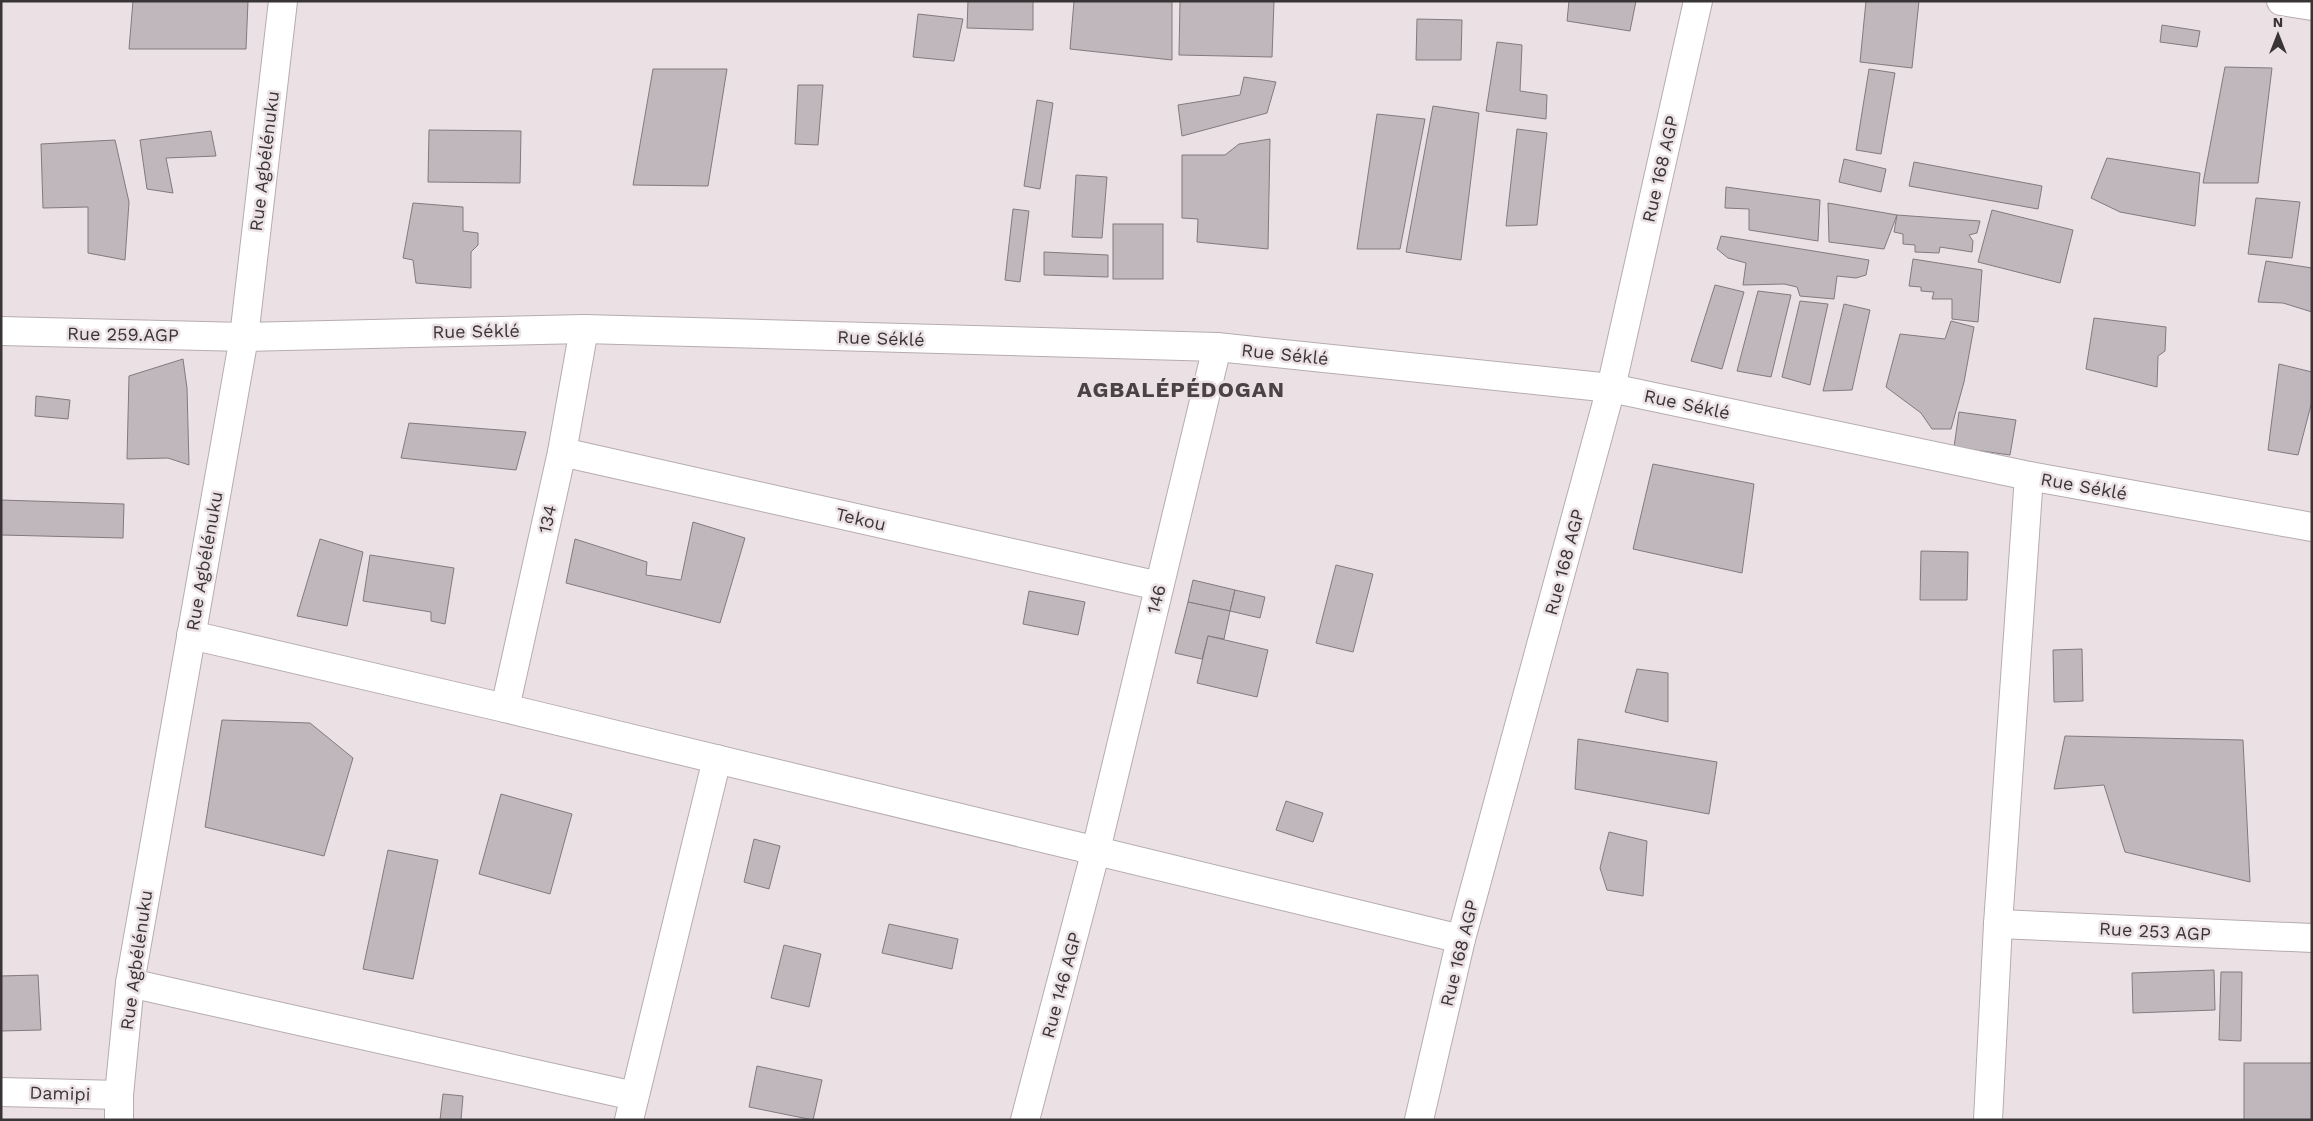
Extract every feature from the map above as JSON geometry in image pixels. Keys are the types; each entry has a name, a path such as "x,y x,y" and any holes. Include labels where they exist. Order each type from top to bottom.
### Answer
{"street":[{"name":"Rue Agbélénuku","path":"119,1108 130,983 244,337 282,1"},
{"name":"Rue 168 AGP","path":"1419,1120 1461,939 1611,388 1698,1"},
{"path":"2281,1 2312,6"},
{"name":"Rue Séklé","path":"244,337 584,329 1217,348 1611,388 2029,476 2312,527"},
{"name":"134","path":"505,708 562,452 584,329"},
{"name":"Rue 259.AGP","path":"1,331 244,337"},
{"name":"146","path":"1096,850 1217,348"},
{"name":"Tekou","path":"562,452 1159,586"},
{"path":"1988,1120 1998,924 2029,476"},
{"path":"191,635 505,708 1461,939"},
{"path":"130,983 632,1108 717,759"},
{"name":"Rue 146 AGP","path":"1025,1120 1096,850"},
{"name":"Rue 253 AGP","path":"1998,924 2312,938"},
{"name":"Damipi","path":"1,1092 119,1108"}],"building":[{"path":"133,1 248,1 246,49 129,49"},
{"path":"968,1 1033,1 1033,30 967,28"},
{"path":"1074,1 1172,1 1172,60 1070,49"},
{"path":"1180,1 1274,1 1272,57 1179,55"},
{"path":"1569,1 1636,1 1630,31 1567,21"},
{"path":"1866,1 1919,1 1912,68 1860,62"},
{"path":"918,14 963,19 954,61 913,57"},
{"path":"1417,19 1462,20 1461,60 1416,60"},
{"path":"2162,25 2200,31 2197,47 2160,42"},
{"path":"1497,42 1522,45 1520,91 1547,95 1546,119 1486,111"},
{"path":"2225,67 2272,68 2258,183 2203,183"},
{"path":"653,69 727,69 708,186 633,185"},
{"path":"1869,69 1895,73 1881,154 1856,150"},
{"path":"1244,77 1276,82 1267,113 1182,136 1178,105 1240,95"},
{"path":"798,85 823,85 818,145 795,144"},
{"path":"1037,100 1053,103 1040,189 1024,186"},
{"path":"1433,106 1479,113 1461,260 1406,252"},
{"path":"1377,114 1425,119 1400,249 1357,249"},
{"path":"1517,129 1547,133 1537,225 1506,226"},
{"path":"429,130 521,131 520,183 428,182"},
{"path":"211,131 216,156 166,158 173,193 147,189 140,140"},
{"path":"1270,139 1268,249 1197,242 1198,219 1182,218 1182,155 1225,155 1239,144"},
{"path":"115,140 129,202 125,260 88,253 88,207 43,208 41,144"},
{"path":"2107,158 2200,173 2195,226 2120,212 2091,198"},
{"path":"1844,159 1886,169 1881,192 1839,182"},
{"path":"1914,162 2042,186 2038,209 1909,186"},
{"path":"1076,175 1107,177 1102,238 1072,237"},
{"path":"1726,187 1820,200 1818,241 1749,230 1749,209 1725,208"},
{"path":"2256,198 2300,202 2292,258 2248,254"},
{"path":"413,203 463,207 463,231 478,233 478,245 471,252 471,288 416,283 413,260 403,258"},
{"path":"1828,203 1897,215 1884,249 1829,242"},
{"path":"1013,209 1029,211 1020,282 1005,280"},
{"path":"1992,210 2073,230 2060,283 1978,262"},
{"path":"1897,215 1980,221 1977,233 1969,235 1973,241 1972,252 1940,247 1939,253 1915,252 1915,245 1903,244 1903,234 1894,232"},
{"path":"1113,224 1163,224 1163,279 1113,279"},
{"path":"1721,236 1869,260 1866,275 1856,278 1837,276 1834,299 1800,296 1797,287 1784,284 1743,285 1746,263 1728,258 1717,249"},
{"path":"1044,252 1108,255 1108,277 1044,275"},
{"path":"1913,259 1982,270 1978,322 1952,319 1952,299 1932,299 1934,292 1921,291 1921,287 1909,286"},
{"path":"2266,261 2312,268 2312,312 2283,303 2258,302"},
{"path":"1715,285 1744,292 1722,369 1691,361"},
{"path":"1758,291 1791,295 1771,377 1737,371"},
{"path":"1800,301 1828,304 1810,385 1782,377"},
{"path":"1844,304 1870,310 1852,390 1823,391"},
{"path":"2094,318 2166,327 2165,351 2158,356 2157,387 2086,369"},
{"path":"1951,321 1974,327 1964,382 1951,429 1932,429 1921,413 1886,387 1900,334 1945,339"},
{"path":"183,359 187,388 189,465 168,458 127,459 129,376"},
{"path":"2279,364 2312,372 2312,401 2298,455 2268,450"},
{"path":"36,396 70,400 68,419 35,416"},
{"path":"1959,412 2016,420 2010,455 1954,447"},
{"path":"409,423 526,432 516,470 401,458"},
{"path":"1653,464 1754,484 1742,573 1633,549"},
{"path":"1,500 124,504 123,538 1,535"},
{"path":"693,522 745,538 720,623 566,583 575,539 647,562 646,575 681,580"},
{"path":"320,539 363,552 347,626 297,616"},
{"path":"1921,551 1968,552 1967,600 1920,600"},
{"path":"370,555 454,568 445,624 431,621 431,612 363,601"},
{"path":"1336,565 1373,574 1353,652 1316,643"},
{"path":"1193,580 1235,590 1230,611 1188,602"},
{"path":"1235,590 1265,597 1260,618 1230,611"},
{"path":"1029,591 1085,602 1078,635 1023,624"},
{"path":"1188,602 1230,611 1224,639 1208,636 1202,659 1175,653"},
{"path":"1208,636 1268,650 1257,697 1197,683"},
{"path":"2082,649 2083,701 2054,702 2053,650"},
{"path":"1637,669 1668,673 1668,722 1625,712"},
{"path":"222,720 310,723 353,758 324,856 205,827"},
{"path":"2065,736 2243,740 2250,882 2125,852 2104,785 2054,789"},
{"path":"1578,739 1717,762 1709,814 1575,789"},
{"path":"501,794 572,814 550,894 479,874"},
{"path":"1286,801 1323,813 1313,842 1276,830"},
{"path":"1609,832 1647,841 1643,896 1607,890 1600,868"},
{"path":"754,839 780,846 769,889 744,882"},
{"path":"388,850 438,860 413,979 363,969"},
{"path":"889,924 958,939 952,969 882,953"},
{"path":"784,945 821,954 809,1007 771,998"},
{"path":"2214,970 2215,1010 2133,1013 2132,973"},
{"path":"2221,972 2242,972 2241,1041 2219,1040"},
{"path":"38,975 41,1030 1,1031 1,976"},
{"path":"2244,1063 2312,1063 2312,1120 2244,1120"},
{"path":"757,1066 822,1080 813,1120 749,1107"},
{"path":"443,1094 463,1096 461,1120 440,1120"}],"district":[{"name":"AGBALÉPÉDOGAN","path":"1181,389"}]}
